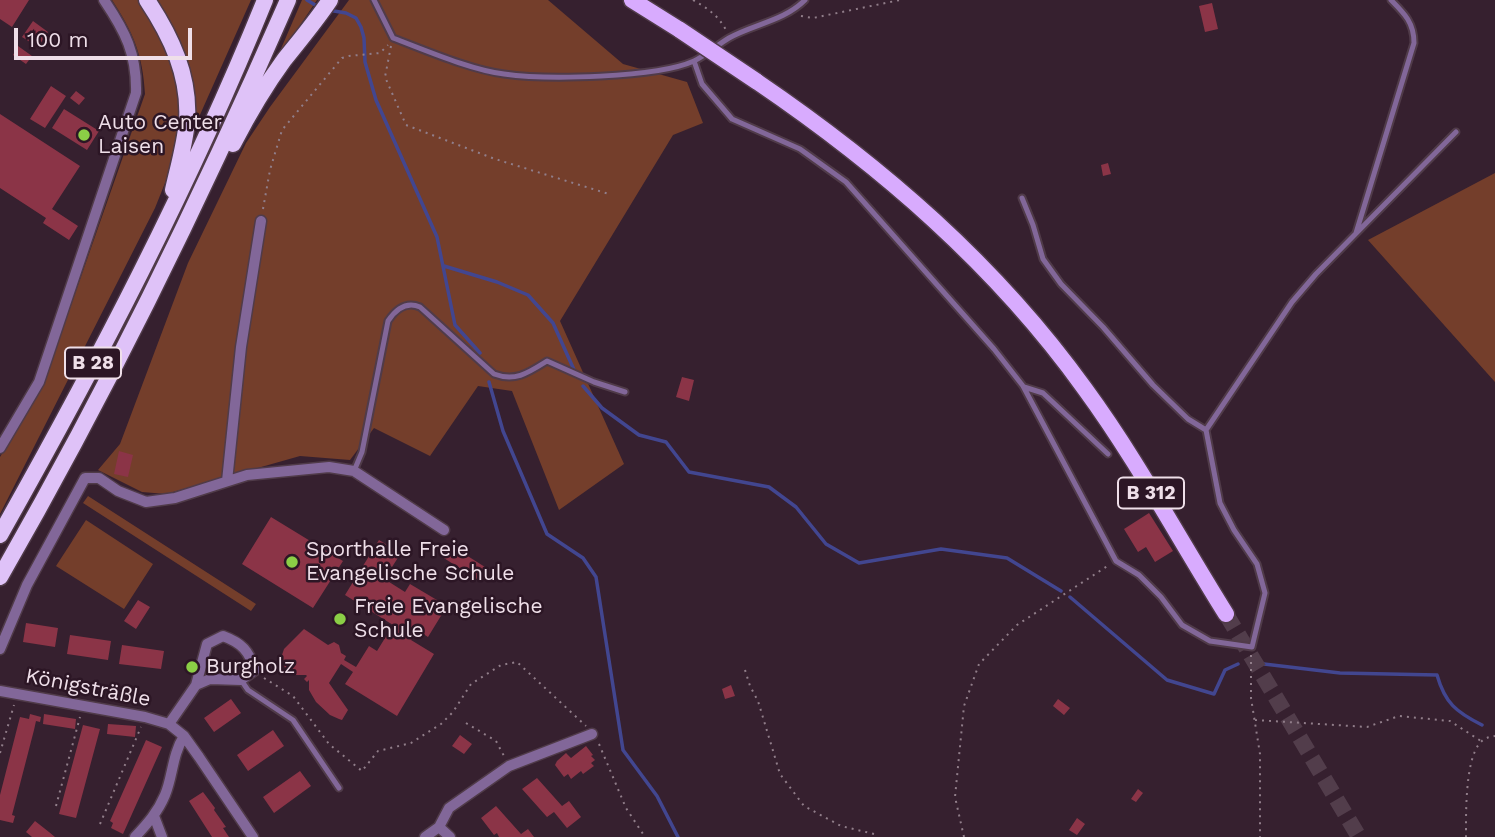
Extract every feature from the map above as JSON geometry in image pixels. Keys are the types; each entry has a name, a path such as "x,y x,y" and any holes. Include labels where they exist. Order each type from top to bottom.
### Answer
{"highway":[{"name":"B 28","path":"147,0 164,26 177,55 186,101 187,121 169,214"},
{"name":"B 28","path":"0,535 83,382 169,214 265,0"},
{"name":"B 28","path":"0,577 121,351 197,198 288,0"},
{"name":"B 28","path":"197,198 224,163 248,116 284,61 330,0"}],"main road":[{"name":"B 312","path":"632,0 756,81 837,139 956,240 1017,305 1065,362 1107,419 1226,614"}],"street":[{"path":"0,448 38,382 136,93 137,71 131,49 104,0"},
{"path":"227,481 241,347 261,221"},
{"path":"0,649 27,585 85,478 99,478 118,491 146,502 175,498 258,473 329,467 354,471 444,530"},
{"name":"Königsträßle","path":"169,724 196,685 207,644 223,636 237,641 250,654 255,670"},
{"path":"196,685 210,679 241,680 255,670"},
{"name":"Königsträßle","path":"0,691 145,717 169,724 184,736 253,837"},
{"path":"425,837 439,827 449,807 509,766 592,734"},
{"path":"135,837 154,816 166,793 177,748 184,736"},
{"path":"154,816 162,837"},
{"path":"439,827 450,837"}],"lane":[{"path":"374,0 393,38 440,56 503,74 567,77 663,70 694,61 730,37 786,14 805,0"},
{"path":"1355,236 1414,43 1414,31 1409,19 1391,0"},
{"path":"694,61 702,84 732,119 800,149 846,182 994,349 1023,386 1116,561 1139,575 1161,597 1182,625 1210,641 1251,647 1265,593 1257,564 1220,503 1206,430 1292,302 1316,274 1456,132"},
{"path":"1022,198 1043,259 1061,284 1153,385 1188,419 1206,430"},
{"path":"354,471 362,452 388,321 406,305 420,307 494,374 506,379 520,377 547,361 594,382 625,392"},
{"path":"1023,386 1043,393 1108,454"},
{"path":"241,680 248,690 293,720 339,788"}],"path":[{"path":"693,0 721,20 730,37"},
{"path":"786,14 813,18 900,0"},
{"path":"261,221 270,170 282,130 342,58 380,53 393,38"},
{"path":"393,38 385,77 406,125 495,159 609,194"},
{"path":"964,837 956,797 964,706 979,664 1017,625 1116,561"},
{"path":"1251,647 1251,698 1260,754 1260,837"},
{"path":"255,670 293,696 329,744 362,771 378,751 411,743 441,724 453,712 471,684 500,665 517,662 592,734 603,749 626,808 645,837"},
{"path":"745,670 758,701 780,775 804,806 841,826 877,837"},
{"path":"0,753 18,694"},
{"path":"56,806 83,706"},
{"path":"1255,720 1367,727 1399,716 1450,720 1481,741"},
{"path":"100,824 145,717"},
{"path":"466,723 496,741 509,766"},
{"path":"1466,837 1467,787 1475,751 1481,741 1495,736"}],"shaded area":[{"path":"112,0 139,0 162,32 177,74 180,103 177,153 155,208 0,514 0,457 45,379 145,94 136,44"},
{"path":"152,0 251,0 191,135 191,122"},
{"path":"302,0 317,0 282,52 280,51"},
{"path":"349,0 548,0 623,64 687,82 703,123 673,135 560,321 624,464 559,510 512,391 478,386 430,456 374,428 350,460 300,456 166,494 142,492 98,470 120,444 188,263 246,143"},
{"path":"1495,173 1495,382 1368,240"},
{"path":"88,496 256,604 251,611 83,503"},
{"path":"86,520 153,564 124,609 56,566"}],"building":[{"path":"0,0 29,0 12,27 0,19"},
{"path":"1212,3 1218,29 1205,32 1199,6"},
{"path":"33,21 48,32 38,47 22,37"},
{"path":"18,46 32,56 26,64 13,55"},
{"path":"51,86 66,96 45,128 30,119"},
{"path":"76,91 85,98 79,105 70,98"},
{"path":"64,109 99,131 87,150 52,128"},
{"path":"0,114 80,166 52,209 78,226 69,240 43,223 46,218 0,188"},
{"path":"1108,163 1111,174 1103,176 1101,165"},
{"path":"682,377 694,380 689,401 676,397"},
{"path":"119,451 133,455 128,477 114,474"},
{"path":"1149,513 1173,551 1155,562 1146,547 1138,552 1124,529"},
{"name":"Sporthalle Freie Evangelische Schule","path":"271,517 343,561 313,608 242,564"},
{"path":"379,540 401,553 392,567 386,562 378,575 405,592 410,584 447,606 428,637 417,630 411,640 434,654 397,716 345,684 353,672 341,664 329,683 348,710 342,720 330,715 316,702 309,690 309,680 307,682 304,679 306,675 294,675 287,671 282,655 284,649 304,629 328,645 334,642 339,645 341,653 346,656 344,660 356,667 369,646 377,651 393,625 345,595"},
{"path":"447,543 485,567 477,579 439,555"},
{"path":"138,600 150,607 136,629 124,621"},
{"path":"26,623 58,628 55,647 23,642"},
{"path":"70,635 111,641 108,660 67,654"},
{"path":"122,645 164,651 161,669 119,664"},
{"path":"731,685 735,696 725,699 722,689"},
{"path":"231,699 241,713 214,732 204,718"},
{"path":"1058,699 1070,708 1064,715 1053,706"},
{"path":"30,714 41,717 40,722 36,721 12,815 15,816 13,823 0,820 0,795 20,717 29,719"},
{"path":"44,714 76,719 75,729 43,724"},
{"path":"108,724 136,726 135,737 107,734"},
{"path":"83,725 100,729 76,818 59,814"},
{"path":"273,730 284,746 248,771 237,755"},
{"path":"460,735 472,744 464,754 452,746"},
{"path":"146,740 162,747 123,834 111,828 113,823 110,821"},
{"path":"586,746 595,760 591,763 594,766 571,779 568,774 564,777 555,765 557,761 566,753 571,758"},
{"path":"300,771 311,786 274,813 263,797"},
{"path":"537,778 562,806 569,801 581,817 567,828 554,812 547,817 522,789"},
{"path":"1138,789 1143,793 1136,802 1131,799"},
{"path":"203,792 226,827 223,828 229,837 212,837 189,801"},
{"path":"496,806 521,834 528,829 534,837 499,837 497,833 494,835 481,818"},
{"path":"1077,818 1085,824 1077,835 1069,830"},
{"path":"35,821 55,837 32,837 26,832"}],"waterway":[{"path":"307,0 320,8"},
{"path":"328,10 356,18 361,27 365,62 376,100 437,237 455,325 480,353"},
{"path":"444,266 497,282 528,295 553,323 575,372"},
{"path":"489,382 503,431 547,534 583,558 596,577 623,750 657,796 678,837"},
{"path":"583,386 602,408 639,435 666,442 689,472 769,487 796,507 826,544 859,563 941,549 1007,558 1061,591"},
{"path":"1070,597 1167,680 1214,694 1225,670 1238,664"},
{"path":"1264,664 1340,673 1437,675 1453,706 1482,725"}],"tunnel":[{"path":"1226,614 1359,837"}],"place":[{"name":"Auto Center Laisen","path":"84,135"},
{"name":"Sporthalle Freie Evangelische Schule","path":"292,562"},
{"name":"Freie Evangelische Schule","path":"340,619"},
{"name":"Burgholz","path":"192,667"}]}
